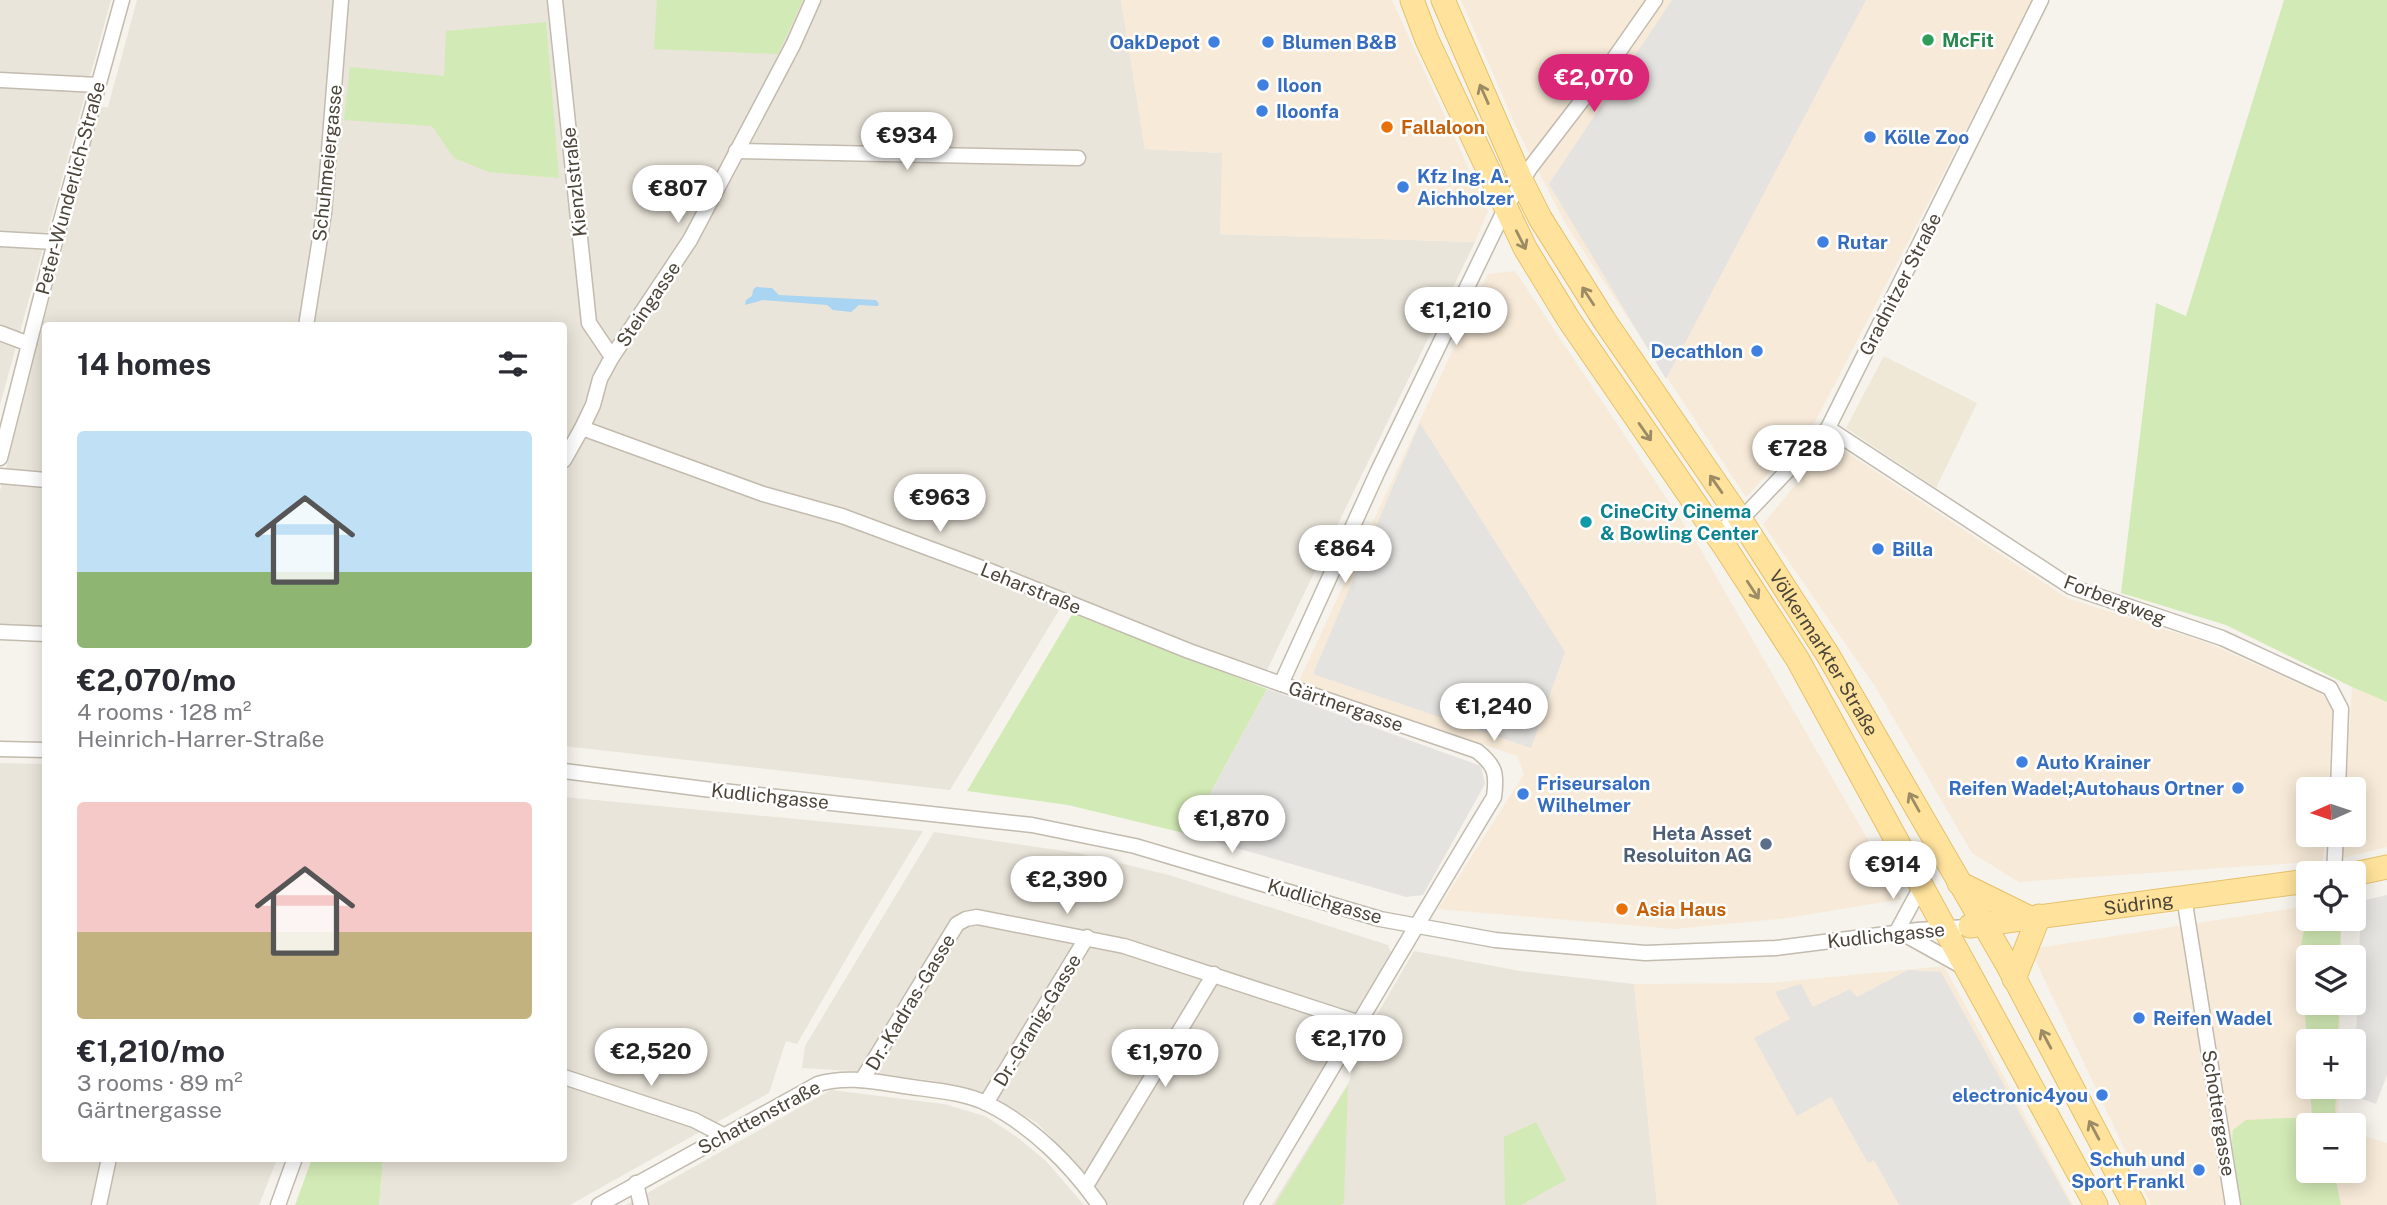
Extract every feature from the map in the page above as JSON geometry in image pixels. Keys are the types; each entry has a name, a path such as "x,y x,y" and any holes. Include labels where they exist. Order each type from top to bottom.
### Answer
{"main road":[{"name":"Völkermarkter Straße","path":"1412,0 1427,40 1525,248 1569,320 1798,660 2096,1205"},
{"name":"Völkermarkter Straße","path":"1443,0 1522,182 1556,246 1740,517 1828,654 2014,979 2133,1205"},
{"path":"2366,871 2387,867"},
{"path":"1959,883 2034,917 2014,979"},
{"path":"1959,883 1967,927 1969,970"},
{"name":"Südring","path":"1967,927 2296,883"}],"street":[{"name":"Peter-Wunderlich-Straße","path":"0,458 55,242 122,0"},
{"name":"Schuhmeiergasse","path":"307,322 324,214 341,0"},
{"name":"Kienzlstraße","path":"555,0 589,323 612,357"},
{"name":"Steingasse","path":"567,455 593,405 600,379 690,240 793,45 813,0"},
{"name":"Gärtnergasse","path":"1416,926 1494,797 1496,777 1490,761 1477,751 1281,684 1378,471 1505,209 1530,168 1614,60 1655,0"},
{"name":"Gradnitzer Straße","path":"1715,534 1750,510 1828,428 2041,0"},
{"path":"0,80 98,85"},
{"path":"736,151 1078,158"},
{"path":"0,239 55,242"},
{"path":"0,334 29,344"},
{"name":"Leharstraße","path":"582,428 763,494 853,520 1281,684"},
{"name":"Forbergweg","path":"1828,428 2071,587 2222,638 2330,688 2341,709 2338,777"},
{"path":"0,476 42,480"},
{"path":"0,632 42,634"},
{"path":"0,749 42,750"},
{"name":"Kudlichgasse","path":"567,771 1032,825 1135,846 1380,919 1495,940 1644,953 1776,948 1967,927"},
{"path":"1922,885 1898,933 1969,970"},
{"name":"Schottergasse","path":"2184,897 2233,1205"},
{"name":"Dr.-Kadras-Gasse","path":"862,1080 957,924 977,917 1124,946 1360,1023"},
{"path":"1251,1205 1416,926"},
{"name":"Dr.-Granig-Gasse","path":"986,1103 1087,937"},
{"path":"1086,1186 1214,974"},
{"path":"567,1078 694,1120 723,1135"},
{"name":"Schattenstraße","path":"599,1205 818,1084 832,1080 862,1080 948,1093 986,1103 1034,1135 1086,1186 1099,1205"},
{"path":"99,1205 108,1162"},
{"path":"278,1205 294,1162"},
{"path":"636,1183 641,1205"}],"shaded area":[{"path":"0,0 111,0 0,405"},
{"path":"137,0 1121,0 1145,149 1223,153 1220,234 1475,242 1266,672 1083,601 1061,607 950,790 567,746 567,322 44,322 99,107 108,107"},
{"path":"1121,0 1392,0 1488,211 1475,242 1220,234 1222,153 1145,149"},
{"path":"1461,0 2033,0 1814,424 1746,497 1565,223 1518,131"},
{"path":"1672,0 1866,0 1666,379 1549,184"},
{"path":"1515,271 1701,550 1902,899 1787,918 1675,929 1438,909 1524,774 1517,756 1299,681 1488,274"},
{"path":"42,328 42,627 0,625 0,491"},
{"path":"1884,356 1977,403 1936,488 1846,428"},
{"path":"1420,423 1565,652 1531,748 1313,674"},
{"path":"1831,442 2067,598 2208,643 2322,694 2333,710 2329,777 2296,777 2296,847 2324,847 2323,861 2019,882 1972,853 1876,688 1763,524"},
{"path":"2352,687 2387,702 2387,847 2342,858 2342,847 2366,847 2366,777 2347,777"},
{"path":"1267,689 1481,766 1485,784 1423,895 1406,897 1188,834"},
{"path":"0,763 42,764 42,1162 276,1162 259,1205 0,1205"},
{"path":"567,797 923,831 797,1044 786,1041 769,1093 570,1205 379,1205 383,1162 567,1162"},
{"path":"934,832 1078,853 1169,875 1388,945 1392,955 1241,1205 1107,1205 1078,1165 1037,1123 1003,1103 935,1081 802,1068 805,1046"},
{"path":"2387,895 2387,1075 2376,1104 2362,1099 2366,1099 2366,1029 2356,1029 2357,1015 2366,1015 2366,945 2359,945 2360,931 2366,931 2366,900"},
{"path":"2296,908 2296,931 2341,931 2341,945 2296,945 2296,1015 2340,1015 2340,1029 2296,1029 2296,1099 2339,1099 2338,1113 2296,1113 2296,1183 2366,1183 2366,1137 2387,1143 2387,1205 2151,1205 2030,949"},
{"path":"1414,951 1520,971 1634,984 1657,1205 1272,1205 1349,1082 1358,1047"},
{"path":"1944,966 2073,1205 1657,1205 1634,984 1770,983"},
{"path":"1908,970 1941,972 2071,1205 1899,1205 1874,1160 1868,1163 1831,1097 1797,1116 1754,1038 1790,1019 1775,992 1801,984 1813,1007 1850,989 1857,997"},
{"path":"831,1090 944,1104 985,1116 1046,1161 1084,1205 626,1205"}],"green space":[{"path":"657,0 803,0 778,54 654,49"},
{"path":"2284,0 2387,0 2387,702 2226,625 2121,593 2156,303 2186,316"},
{"path":"546,22 559,178 489,172 454,158 432,126 344,120 350,67 444,76 446,31"},
{"path":"1073,613 1267,689 1188,834 1068,805 967,791"},
{"path":"2304,931 2341,931 2340,945 2301,945"},
{"path":"2305,1015 2339,1015 2338,1029 2306,1029"},
{"path":"1348,1085 1344,1203 1275,1205"},
{"path":"2311,1099 2336,1099 2335,1113 2312,1113"},
{"path":"2296,1118 2296,1183 2336,1183 2341,1205 2242,1205 2232,1143 2233,1130 2246,1120"},
{"path":"1536,1122 1566,1180 1521,1205 1505,1205 1504,1137"},
{"path":"311,1162 383,1162 379,1205 295,1205"}],"water":[{"path":"756,287 772,288 779,295 876,300 879,304 859,305 851,312 833,310 827,305 763,300 745,305"}],"place":[{"name":"McFit","path":"1928,40"},
{"name":"OakDepot","path":"1214,42"},
{"name":"Blumen B&B","path":"1268,42"},
{"name":"Iloon","path":"1263,85"},
{"name":"Iloonfa","path":"1262,111"},
{"name":"Fallaloon","path":"1387,127"},
{"name":"Kölle Zoo","path":"1870,137"},
{"name":"Kfz Ing. A. Aichholzer","path":"1403,187"},
{"name":"Rutar","path":"1823,242"},
{"name":"Decathlon","path":"1757,351"},
{"name":"CineCity Cinema & Bowling Center","path":"1586,522"},
{"name":"Billa","path":"1878,549"},
{"name":"Auto Krainer","path":"2022,762"},
{"name":"Reifen Wadel;Autohaus Ortner","path":"2238,788"},
{"name":"Friseursalon Wilhelmer","path":"1523,794"},
{"name":"Heta Asset Resoluiton AG","path":"1766,844"},
{"name":"Asia Haus","path":"1622,909"},
{"name":"Reifen Wadel","path":"2139,1018"},
{"name":"electronic4you","path":"2102,1095"},
{"name":"Schuh und Sport Frankl","path":"2199,1170"}]}
